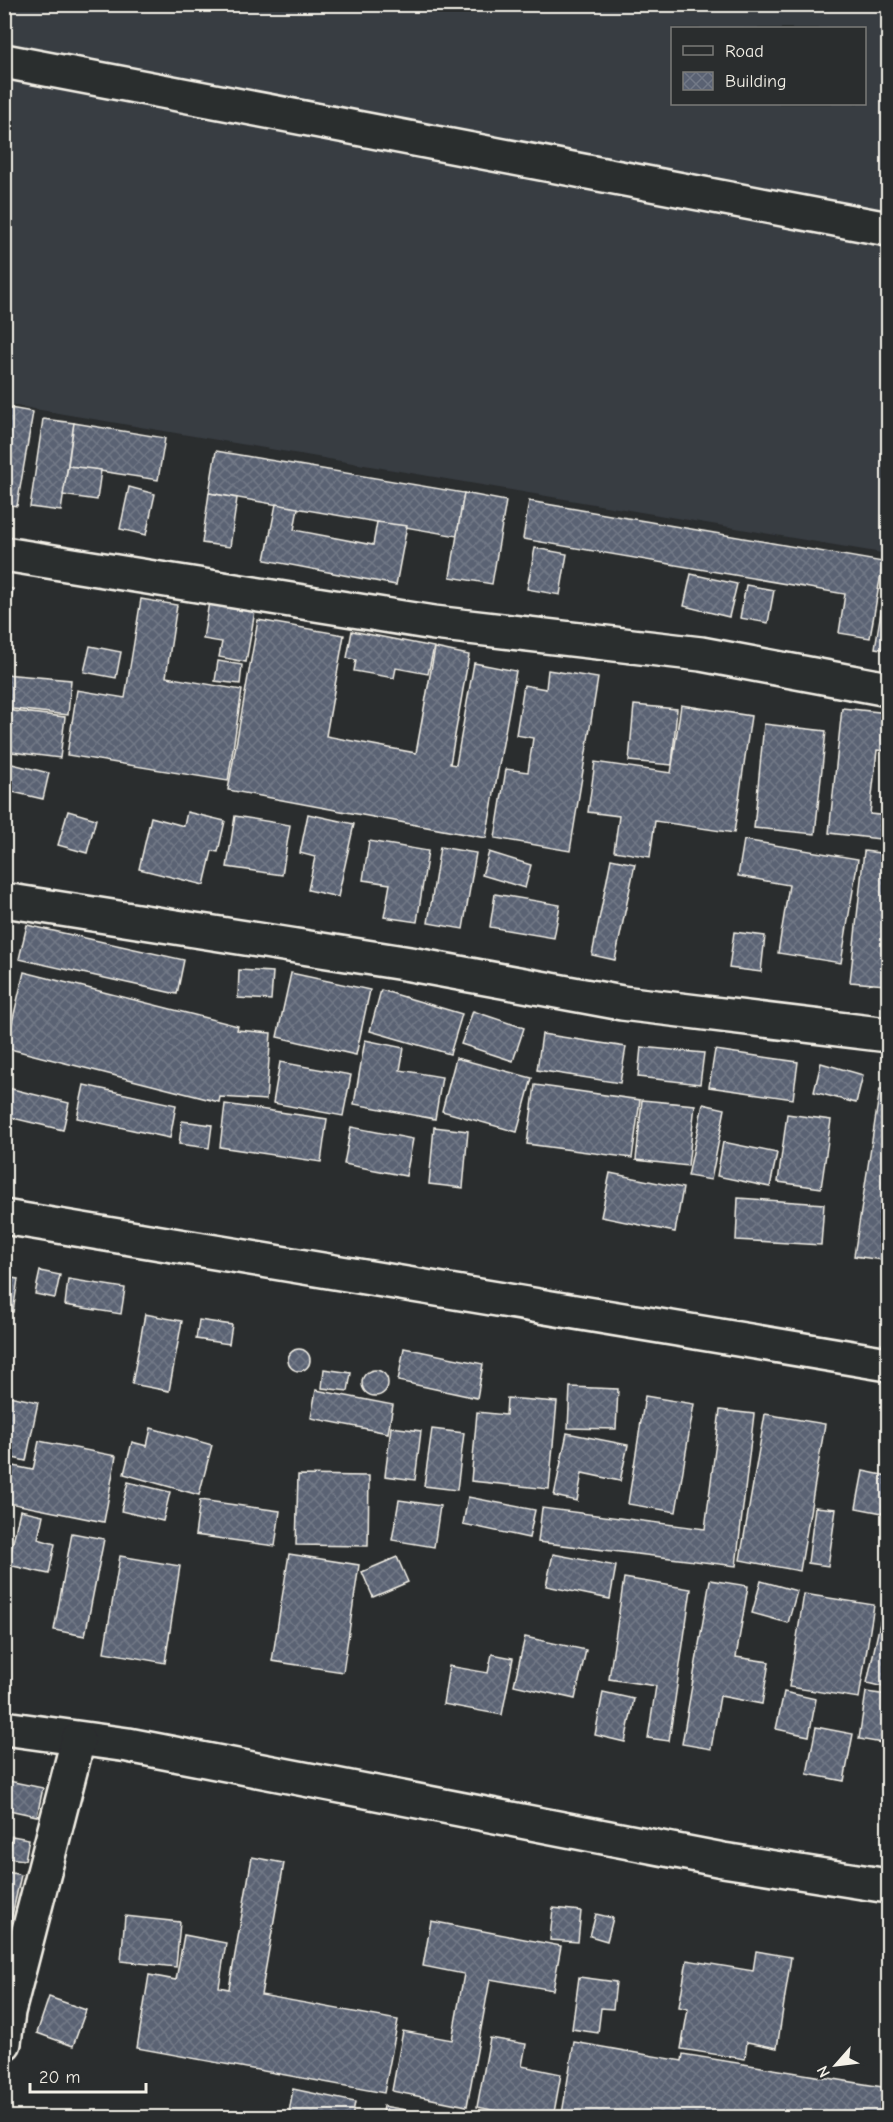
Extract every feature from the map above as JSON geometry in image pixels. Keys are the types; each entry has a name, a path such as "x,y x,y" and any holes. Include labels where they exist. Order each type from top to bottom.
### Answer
{"street":[{"path":"4,61 888,229"},
{"path":"4,554 434,622 701,654 888,689"},
{"path":"4,900 410,964 622,1003 888,1035"},
{"path":"4,1217 888,1364"},
{"path":"4,1728 78,1740 128,1745 723,1860 888,1886"},
{"path":"4,2043 8,2012 78,1740"}],"shaded area":[{"path":"4,5 888,5 888,554 5,404"}],"building":[{"path":"4,407 33,412 17,506 4,504"},
{"path":"43,419 74,423 61,511 30,507"},
{"path":"74,423 165,438 158,480 68,466"},
{"path":"216,451 464,493 457,536 209,493"},
{"path":"68,466 101,470 97,500 63,495"},
{"path":"129,487 155,494 146,535 120,529"},
{"path":"209,493 237,498 230,547 202,543"},
{"path":"464,493 506,501 492,584 450,577"},
{"path":"529,501 883,562 870,638 839,633 845,594 523,539"},
{"path":"276,504 298,508 294,530 373,545 377,522 407,526 396,585 265,560"},
{"path":"535,548 567,554 560,595 527,589"},
{"path":"888,569 888,650 875,648"},
{"path":"691,574 737,584 729,617 684,606"},
{"path":"746,585 774,590 768,623 740,618"},
{"path":"4,587 13,589 4,643"},
{"path":"141,599 177,605 166,677 242,690 228,781 67,755 77,690 125,698"},
{"path":"209,602 255,611 246,662 219,657 222,642 203,639"},
{"path":"258,620 344,635 326,736 416,753 435,648 469,655 450,764 456,765 474,663 516,671 486,838 228,790"},
{"path":"352,631 434,647 428,674 396,668 394,678 354,671 356,660 347,658"},
{"path":"90,646 121,652 116,678 84,672"},
{"path":"218,661 242,665 240,684 215,681"},
{"path":"548,670 598,678 570,851 495,838 506,769 528,772 533,738 516,735 524,685 546,689"},
{"path":"4,674 71,680 68,715 4,708"},
{"path":"634,705 677,709 672,765 629,761"},
{"path":"681,705 751,716 734,833 655,821 650,857 614,851 619,816 588,812 595,762 671,773"},
{"path":"842,708 888,713 888,751 877,750 870,814 888,816 888,840 829,833"},
{"path":"4,710 65,717 60,758 4,751"},
{"path":"764,724 826,731 815,834 754,828"},
{"path":"4,762 49,773 43,799 4,790"},
{"path":"68,811 96,819 87,853 58,845"},
{"path":"187,812 225,821 218,852 212,851 204,885 139,869 151,817 184,826"},
{"path":"308,814 354,824 338,897 308,890 315,857 300,853"},
{"path":"235,816 290,825 282,875 227,867"},
{"path":"744,840 858,859 841,963 778,953 789,885 738,876"},
{"path":"369,841 428,851 417,922 384,917 390,884 363,880"},
{"path":"440,847 476,853 463,929 428,923"},
{"path":"864,851 888,854 886,985 850,982"},
{"path":"489,852 531,865 525,888 482,875"},
{"path":"611,859 635,864 615,960 592,955"},
{"path":"495,894 560,905 554,938 490,927"},
{"path":"27,925 184,960 177,994 19,959"},
{"path":"734,932 765,936 761,972 729,968"},
{"path":"239,970 273,972 271,1000 238,998"},
{"path":"24,972 238,1026 237,1030 271,1033 266,1100 220,1097 219,1102 6,1048"},
{"path":"291,973 370,990 356,1055 277,1037"},
{"path":"381,990 462,1014 450,1054 370,1031"},
{"path":"473,1011 524,1028 513,1061 461,1044"},
{"path":"542,1034 626,1047 620,1083 537,1070"},
{"path":"365,1040 404,1048 400,1070 442,1077 435,1119 354,1104"},
{"path":"641,1047 704,1053 700,1084 638,1077"},
{"path":"715,1050 798,1062 793,1099 709,1087"},
{"path":"456,1058 532,1078 517,1132 442,1111"},
{"path":"280,1062 351,1075 343,1116 273,1103"},
{"path":"821,1063 863,1075 856,1103 814,1092"},
{"path":"84,1085 176,1105 170,1138 77,1118"},
{"path":"535,1085 640,1100 632,1158 527,1144"},
{"path":"4,1087 69,1103 63,1130 4,1116"},
{"path":"880,1089 888,1090 888,1216 882,1260 854,1256"},
{"path":"642,1100 695,1105 688,1166 636,1160"},
{"path":"225,1104 327,1119 321,1162 220,1147"},
{"path":"703,1104 725,1109 711,1180 688,1176"},
{"path":"787,1114 831,1120 821,1188 778,1182"},
{"path":"182,1121 212,1125 209,1148 179,1144"},
{"path":"351,1127 413,1139 406,1176 344,1164"},
{"path":"434,1127 468,1131 463,1188 429,1184"},
{"path":"723,1142 777,1153 770,1187 717,1176"},
{"path":"610,1173 683,1188 675,1232 601,1217"},
{"path":"738,1198 824,1204 821,1245 736,1240"},
{"path":"40,1271 60,1275 55,1298 35,1294"},
{"path":"4,1277 18,1279 13,1312 4,1311"},
{"path":"68,1279 125,1288 121,1314 65,1305"},
{"path":"145,1314 182,1321 169,1391 132,1384"},
{"path":"199,1320 232,1325 229,1344 196,1339"},
{"path":"404,1348 483,1364 477,1398 398,1381"},
{"path":"299,1349 307,1352 310,1360 307,1368 299,1371 291,1368 288,1360 291,1352"},
{"path":"324,1369 351,1373 348,1391 322,1388"},
{"path":"375,1370 384,1374 388,1383 384,1392 375,1396 366,1392 362,1383 366,1374"},
{"path":"570,1387 618,1389 616,1429 568,1428"},
{"path":"316,1390 393,1405 388,1433 311,1418"},
{"path":"9,1396 38,1402 26,1461 4,1456 4,1416"},
{"path":"645,1396 694,1404 676,1512 628,1504"},
{"path":"507,1398 557,1402 549,1489 471,1481 477,1412 506,1415"},
{"path":"720,1410 754,1414 736,1566 538,1542 542,1508 705,1529"},
{"path":"765,1414 825,1424 800,1571 740,1560"},
{"path":"391,1427 421,1431 415,1480 385,1476"},
{"path":"151,1428 212,1445 199,1495 124,1474 132,1442 147,1446"},
{"path":"432,1429 464,1433 457,1490 424,1486"},
{"path":"567,1433 628,1445 620,1481 582,1473 577,1501 554,1496"},
{"path":"39,1441 116,1456 104,1522 4,1502 4,1464 33,1470"},
{"path":"863,1471 888,1476 888,1514 856,1508"},
{"path":"298,1475 369,1476 368,1546 296,1545"},
{"path":"128,1482 170,1492 163,1521 121,1511"},
{"path":"468,1497 535,1510 529,1538 463,1524"},
{"path":"200,1500 280,1511 275,1546 195,1535"},
{"path":"399,1500 440,1506 434,1547 392,1540"},
{"path":"815,1507 836,1509 828,1566 808,1563"},
{"path":"20,1510 43,1515 38,1539 55,1544 49,1574 8,1565"},
{"path":"72,1533 104,1539 85,1636 54,1630"},
{"path":"289,1554 359,1565 343,1672 272,1661"},
{"path":"553,1554 616,1566 610,1599 546,1586"},
{"path":"120,1556 180,1566 165,1663 104,1652"},
{"path":"397,1557 408,1582 373,1597 362,1572"},
{"path":"624,1578 691,1589 669,1741 648,1738 656,1686 609,1679"},
{"path":"710,1580 748,1586 736,1657 769,1662 762,1704 720,1696 711,1749 682,1744"},
{"path":"761,1581 797,1591 788,1623 752,1613"},
{"path":"804,1594 874,1605 859,1698 789,1687"},
{"path":"883,1609 888,1610 888,1688 867,1683"},
{"path":"525,1637 586,1650 575,1699 514,1685"},
{"path":"492,1654 513,1658 502,1715 443,1704 449,1666 488,1673"},
{"path":"603,1692 634,1699 625,1742 595,1735"},
{"path":"784,1692 816,1699 809,1736 776,1729"},
{"path":"866,1692 888,1695 888,1744 859,1739"},
{"path":"816,1727 853,1734 844,1781 807,1774"},
{"path":"4,1780 43,1788 37,1816 4,1809"},
{"path":"12,1836 29,1839 25,1860 8,1858"},
{"path":"252,1857 284,1863 261,1995 398,2020 384,2093 137,2048 149,1975 176,1980 184,1935 226,1943 219,1987 229,1989"},
{"path":"4,1871 21,1875 7,1937 4,1936"},
{"path":"553,1908 581,1911 578,1942 550,1940"},
{"path":"596,1914 613,1918 607,1941 590,1936"},
{"path":"125,1916 180,1922 176,1967 121,1961"},
{"path":"431,1921 561,1946 553,1990 490,1979 467,2106 392,2091 403,2031 452,2040 464,1974 423,1966"},
{"path":"756,1951 791,1957 777,2048 747,2042 745,2059 681,2049 688,2009 679,2007 687,1960 753,1971"},
{"path":"579,1977 616,1982 613,2009 601,2008 598,2033 572,2029"},
{"path":"49,1997 86,2010 73,2046 37,2033"},
{"path":"490,2038 526,2044 522,2066 561,2074 553,2118 531,2118 477,2107"},
{"path":"574,2042 682,2061 683,2054 888,2088 888,2118 579,2118 562,2114"},
{"path":"293,2089 355,2102 352,2118 288,2118"},
{"path":"383,2106 418,2112 417,2118 381,2118"}]}
